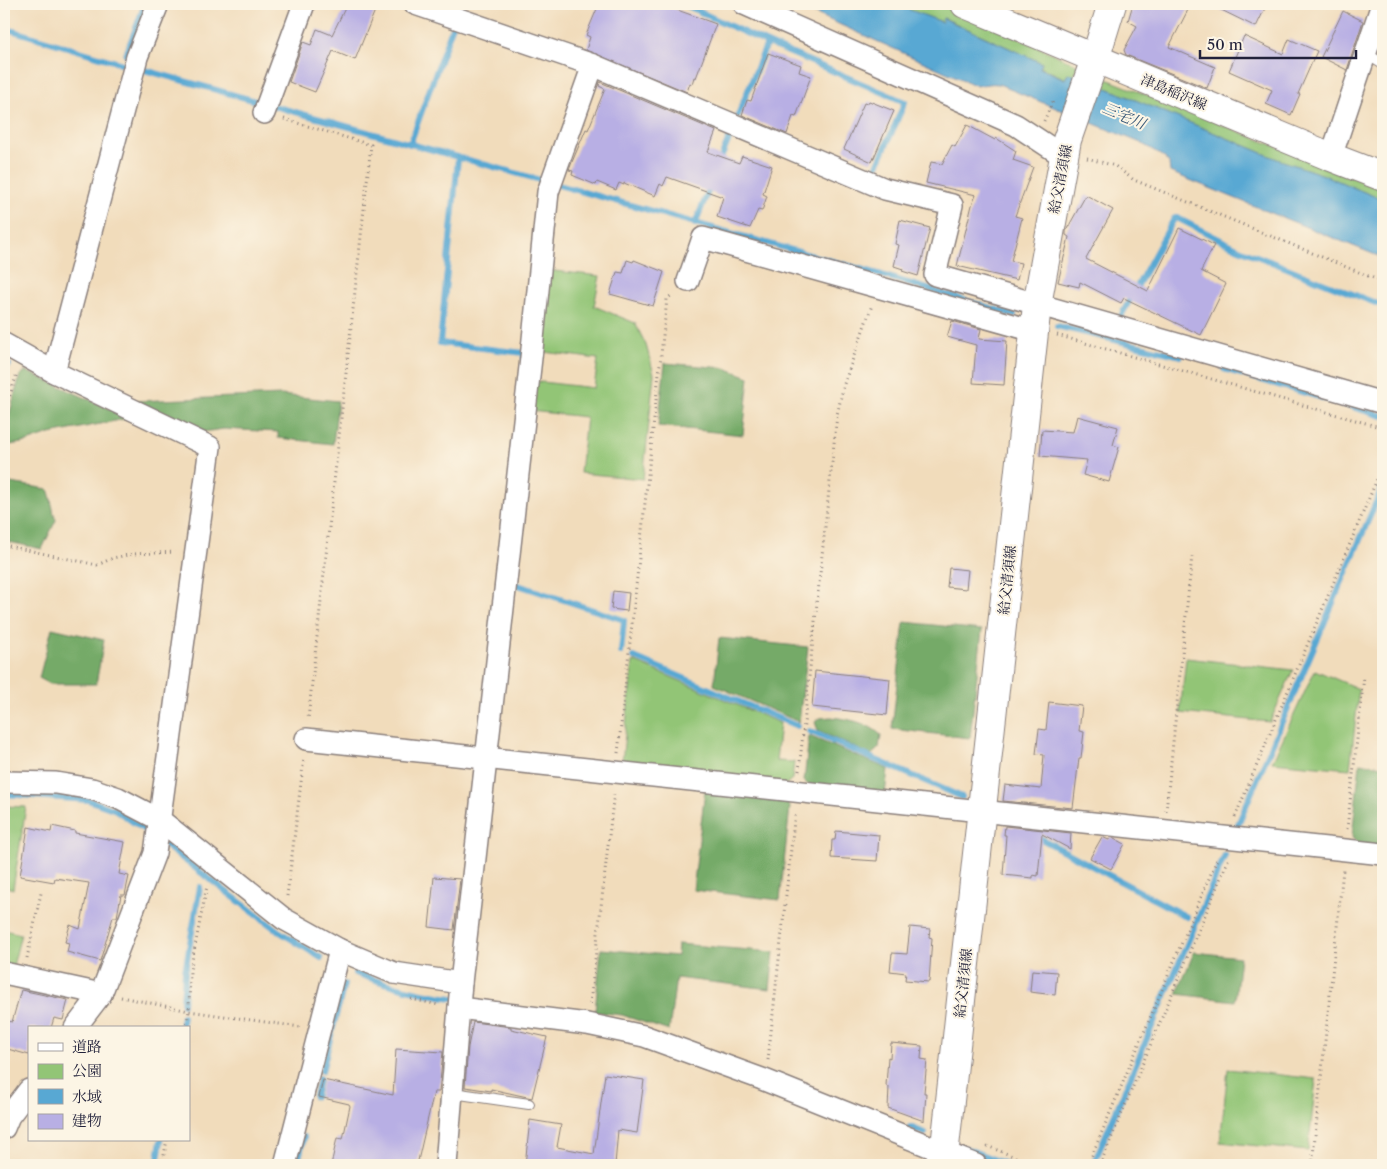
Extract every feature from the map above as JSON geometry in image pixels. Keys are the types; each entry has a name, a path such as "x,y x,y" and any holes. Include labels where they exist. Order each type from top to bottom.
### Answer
{"main road":[{"name":"津島稲沢線","path":"965,4 1383,177"},
{"name":"給父清須線","path":"944,1159 1035,321 1065,149 1112,4"}],"street":[{"path":"54,372 135,65 158,4"},
{"path":"267,104 304,4"},
{"path":"415,4 592,65 885,189 952,205 935,275 1035,321"},
{"path":"744,4 1016,125 1065,149"},
{"path":"1331,157 1374,58 1382,4"},
{"path":"446,1165 461,983 551,183 592,65"},
{"path":"688,281 703,238 878,288 1035,321 1383,403"},
{"path":"4,344 54,372 210,447 155,853 101,994 77,1026"},
{"path":"306,739 797,793 1383,854"},
{"path":"4,782 56,783 92,789 118,798 160,820 284,919 340,950 394,973 461,983"},
{"path":"285,1165 340,950"},
{"path":"13,975 101,994"},
{"path":"460,1008 587,1024 644,1036 762,1080 944,1159 976,1165"},
{"path":"4,1128 9,1116 28,1091"}],"lane":[{"path":"452,1093 529,1104"}],"path":[{"path":"267,104 371,145 306,739 284,919"},
{"path":"1065,149 1115,166 1134,180 1383,282"},
{"path":"587,1024 667,299 688,281"},
{"path":"762,1080 767,1061 797,793 836,415 844,384 878,288"},
{"path":"1035,321 1383,428"},
{"path":"4,415 23,355"},
{"path":"4,393 10,392"},
{"path":"1100,1165 1383,465"},
{"path":"4,545 96,565 113,558 133,554 173,552 196,554"},
{"path":"1164,832 1192,556"},
{"path":"1312,1165 1364,676"},
{"path":"1088,1165 1232,839"},
{"path":"186,1026 189,1010 190,970 207,886"},
{"path":"13,975 41,893"},
{"path":"101,994 189,1010 320,1030"},
{"path":"162,1165 166,1142"},
{"path":"983,1144 1036,1165"}],"green space":[{"path":"894,4 942,4 1078,65 1074,76 1068,74 1066,79 1040,67 1042,63 944,18 942,22"},
{"path":"1099,76 1383,189 1383,200 1324,175 1277,159 1097,84"},
{"path":"545,270 600,276 594,306 635,323 646,345 654,374 643,479 580,473 586,417 530,411 533,381 594,388 598,359 536,351"},
{"path":"665,363 725,368 749,377 743,435 658,426"},
{"path":"26,371 130,418 50,434 27,442 4,446 4,434 20,375"},
{"path":"281,395 338,401 333,444 278,438 278,432 224,429 202,432 137,401"},
{"path":"4,482 48,489 56,520 42,549 4,541"},
{"path":"904,622 982,630 970,738 892,729"},
{"path":"52,628 104,640 96,684 50,684 39,678"},
{"path":"719,638 808,647 799,722 714,685"},
{"path":"1186,658 1293,670 1270,722 1180,713"},
{"path":"633,661 780,723 776,761 794,762 792,779 786,784 626,767 622,762"},
{"path":"1315,670 1359,689 1350,769 1272,762"},
{"path":"831,717 858,722 870,727 881,735 879,748 871,755 818,731 815,722 820,718"},
{"path":"809,736 888,769 885,795 811,787 804,781"},
{"path":"1360,763 1383,766 1383,847 1357,844 1352,836"},
{"path":"705,790 785,798 790,807 780,900 693,890"},
{"path":"4,806 26,807 13,889 4,886"},
{"path":"4,930 21,934 13,966 4,964"},
{"path":"678,944 774,952 770,989 676,978 669,1031 622,1015 595,1012 601,949 677,956"},
{"path":"1194,952 1240,957 1235,1001 1177,994"},
{"path":"1228,1069 1316,1079 1308,1151 1220,1142"}],"water":[{"name":"三宅川","path":"794,4 894,4 942,22 943,18 1042,63 1040,68 1065,79 1068,73 1097,84 1277,159 1324,175 1383,200 1383,258 1170,172 1169,163 1163,156 1141,143 1000,84 977,86"}],"building":[{"path":"347,4 365,4 376,8 355,60 333,51 315,92 289,82 303,42 311,45 317,29 332,35"},
{"path":"599,4 674,4 672,8 716,24 696,78 694,77 692,84 690,83 687,92 586,50 590,37 586,35"},
{"path":"1133,4 1191,4 1169,47 1215,67 1207,88 1126,55 1124,50 1137,26 1128,21"},
{"path":"1209,4 1267,4 1256,27"},
{"path":"1343,11 1363,21 1347,70 1321,57"},
{"path":"1244,36 1283,54 1289,39 1317,51 1291,115 1266,104 1272,90 1229,71"},
{"path":"768,53 801,65 799,72 811,76 796,117 793,116 787,134 742,115 747,100 751,101"},
{"path":"600,82 716,131 708,152 739,163 742,156 772,166 763,194 767,196 762,211 758,210 750,228 717,217 723,197 667,177 663,186 660,184 655,196 624,183 624,185 619,183 616,190 597,182 596,185 572,175 573,171 569,170 572,162 605,89 599,86"},
{"path":"869,101 894,111 872,162 844,149 864,103 867,104"},
{"path":"967,125 995,140 996,138 1016,151 1013,160 1033,167 1015,216 1022,218 1011,261 1021,263 1017,280 957,266 976,195 926,183 931,162 942,164 952,145 955,147"},
{"path":"1086,195 1113,210 1086,259 1148,291 1179,228 1214,245 1201,271 1226,284 1201,335 1124,298 1121,303 1080,282 1079,287 1058,282 1069,237 1066,235 1066,231"},
{"path":"900,220 930,228 918,276 902,271 903,269 894,266 899,245 895,244"},
{"path":"627,260 633,262 634,260 664,272 653,306 610,294 617,272 623,273"},
{"path":"952,321 981,329 979,339 1007,341 1004,385 973,383 976,345 947,337"},
{"path":"1077,416 1118,427 1113,445 1119,447 1109,482 1083,475 1087,460 1040,456 1042,430 1073,432"},
{"path":"949,568 968,570 966,589 947,587"},
{"path":"613,591 629,593 627,611 611,609"},
{"path":"815,671 890,679 887,715 812,707"},
{"path":"1049,702 1082,706 1079,731 1084,732 1073,808 1003,801 1005,785 1041,789 1044,755 1036,754 1039,729 1046,730"},
{"path":"52,826 75,831 75,833 125,842 119,874 129,876 125,895 121,895 117,917 113,917 100,961 67,952 69,943 65,942 70,925 80,929 89,883 55,878 54,882 20,876 28,827 51,832"},
{"path":"1005,826 1071,833 1070,849 1042,834 1038,876 1033,875 1033,878 1003,875"},
{"path":"836,831 879,835 877,861 831,858 832,840 835,840"},
{"path":"1102,837 1109,840 1110,837 1114,838 1125,844 1111,869 1090,858"},
{"path":"434,877 460,879 454,930 429,927"},
{"path":"910,927 930,929 929,937 932,938 929,982 905,980 906,973 890,971 892,953 907,954"},
{"path":"1032,970 1057,972 1055,995 1030,992"},
{"path":"21,990 68,1000 63,1020 54,1018 52,1026 28,1026 28,1055 4,1048 4,1020 12,1022"},
{"path":"473,1022 511,1027 511,1029 547,1037 532,1098 491,1089 491,1091 465,1087 468,1047"},
{"path":"891,1043 922,1046 921,1059 927,1060 924,1121 888,1108 889,1087 886,1086"},
{"path":"396,1049 443,1052 439,1092 434,1092 417,1165 331,1165 337,1138 343,1139 350,1106 349,1104 319,1097 323,1080 393,1095"},
{"path":"605,1074 644,1080 637,1133 618,1130 615,1165 525,1165 530,1120 561,1125 557,1147 594,1154"}],"waterway":[{"path":"126,54 145,4"},
{"path":"683,4 767,43 905,102 874,173"},
{"path":"410,144 453,25"},
{"path":"4,28 123,64 882,275 1014,315"},
{"path":"738,115 767,43"},
{"path":"719,163 731,134"},
{"path":"458,158 440,343 524,353 524,358"},
{"path":"695,224 711,184"},
{"path":"1121,316 1175,217 1239,249 1383,306"},
{"path":"1057,326 1181,356"},
{"path":"4,362 9,365"},
{"path":"1224,369 1383,416"},
{"path":"1236,829 1383,486"},
{"path":"512,583 624,620 621,652"},
{"path":"634,657 797,726"},
{"path":"809,731 962,797"},
{"path":"4,794 88,800 116,810 146,831"},
{"path":"1036,836 1187,917"},
{"path":"166,846 277,930 321,958"},
{"path":"1093,1165 1225,855"},
{"path":"183,1004 185,971 200,887"},
{"path":"355,973 403,988 453,998"},
{"path":"322,1071 344,984"},
{"path":"181,1026 183,1016"},
{"path":"315,1097 319,1079"},
{"path":"910,1127 925,1133"},
{"path":"298,1162 304,1137"},
{"path":"157,1165 161,1142"},
{"path":"965,1148 1008,1165"}]}
